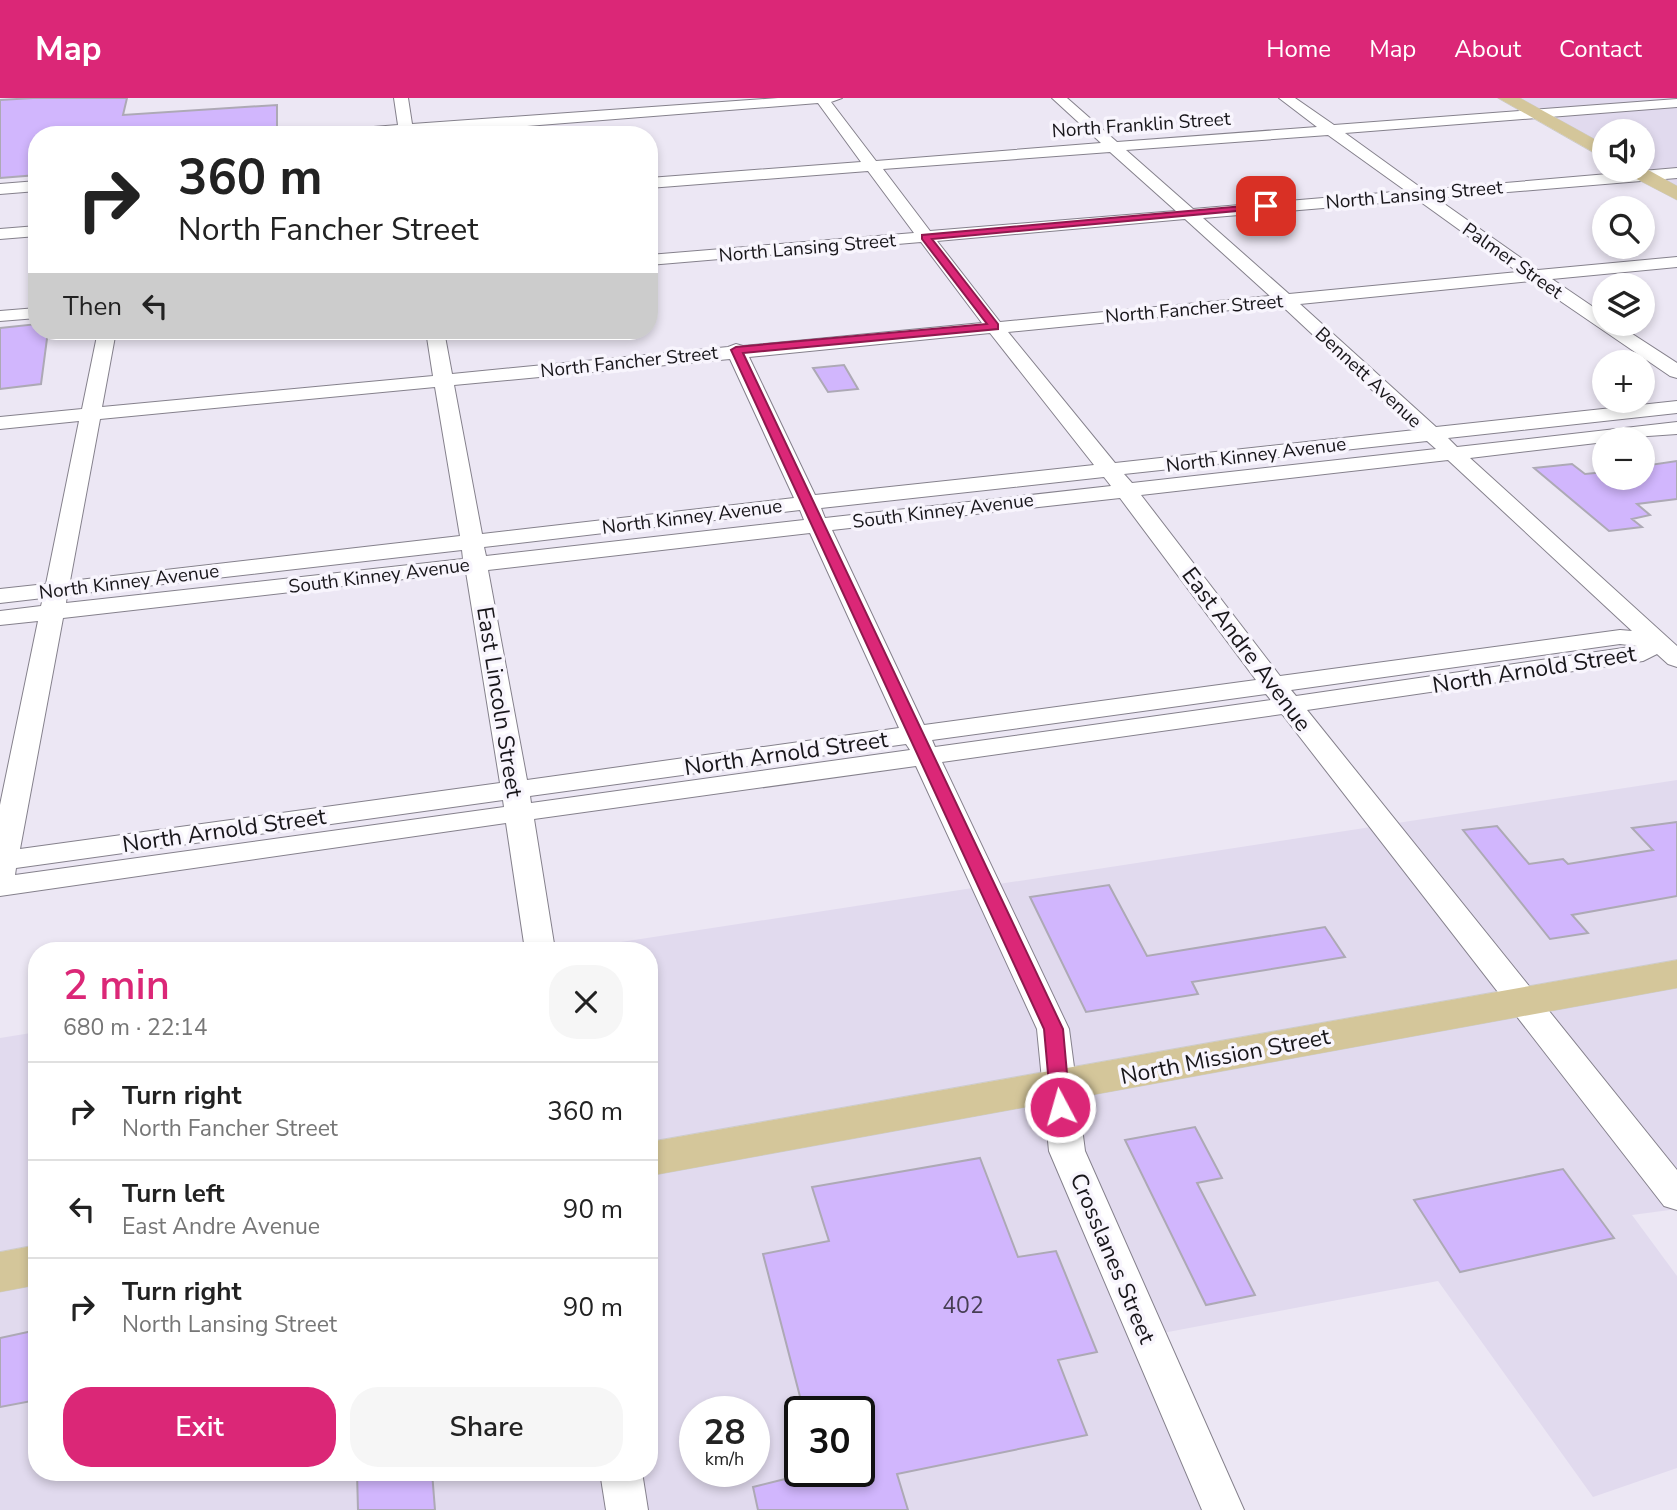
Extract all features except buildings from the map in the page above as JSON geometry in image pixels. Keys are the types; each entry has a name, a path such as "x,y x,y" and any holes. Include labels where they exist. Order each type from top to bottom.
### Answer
{"main road":[{"path":"1507,98 1592,146"},
{"path":"1655,182 1677,194"},
{"name":"North Mission Street","path":"658,1157 1677,974"},
{"path":"0,1272 28,1267"}],"street":[{"path":"401,98 404,126"},
{"name":"East Andre Avenue","path":"821,98 994,327 1117,480 1273,685 1677,1196"},
{"path":"478,126 835,98"},
{"name":"Bennett Avenue","path":"1059,98 1284,299 1667,650"},
{"name":"Palmer Street","path":"1286,98 1592,314"},
{"name":"North Franklin Street","path":"658,182 1677,103"},
{"name":"North Lansing Street","path":"1655,173 1677,173"},
{"name":"North Lansing Street","path":"658,259 1592,177"},
{"path":"0,189 28,187"},
{"path":"0,234 28,232"},
{"name":"North Fancher Street","path":"0,423 736,350 1677,262"},
{"path":"0,316 28,314"},
{"name":"Palmer Street","path":"1624,336 1677,372"},
{"path":"1,871 105,340"},
{"name":"East Lincoln Street","path":"437,340 539,942"},
{"name":"Crosslanes Street","path":"736,350 1054,1029 1058,1087 1067,1151 1223,1510"},
{"name":"North Kinney Avenue","path":"1117,480 1429,433 1677,407"},
{"name":"South Kinney Avenue","path":"0,618 53,601 474,552 1117,480 1454,454 1677,428"},
{"name":"North Kinney Avenue","path":"0,596 53,601"},
{"name":"North Arnold Street","path":"922,746 1273,685 1620,637 1667,650"},
{"name":"North Arnold Street","path":"1,871 922,746 1290,706 1667,650"},
{"path":"622,1481 627,1510"}],"shaded area":[{"path":"1507,98 1677,98 1677,194 1655,182 1655,119 1592,119 1592,146"},
{"path":"1677,780 1677,1209 1632,1215 1677,1276 1677,1468 1593,1497 1438,1281 1147,1336 1223,1510 0,1510 0,1038 28,1033 28,1481 658,1481 658,942 621,942"}],"route":[{"path":"1060,1107 1054,1029 736,350 994,327 925,237 1266,206"}]}
